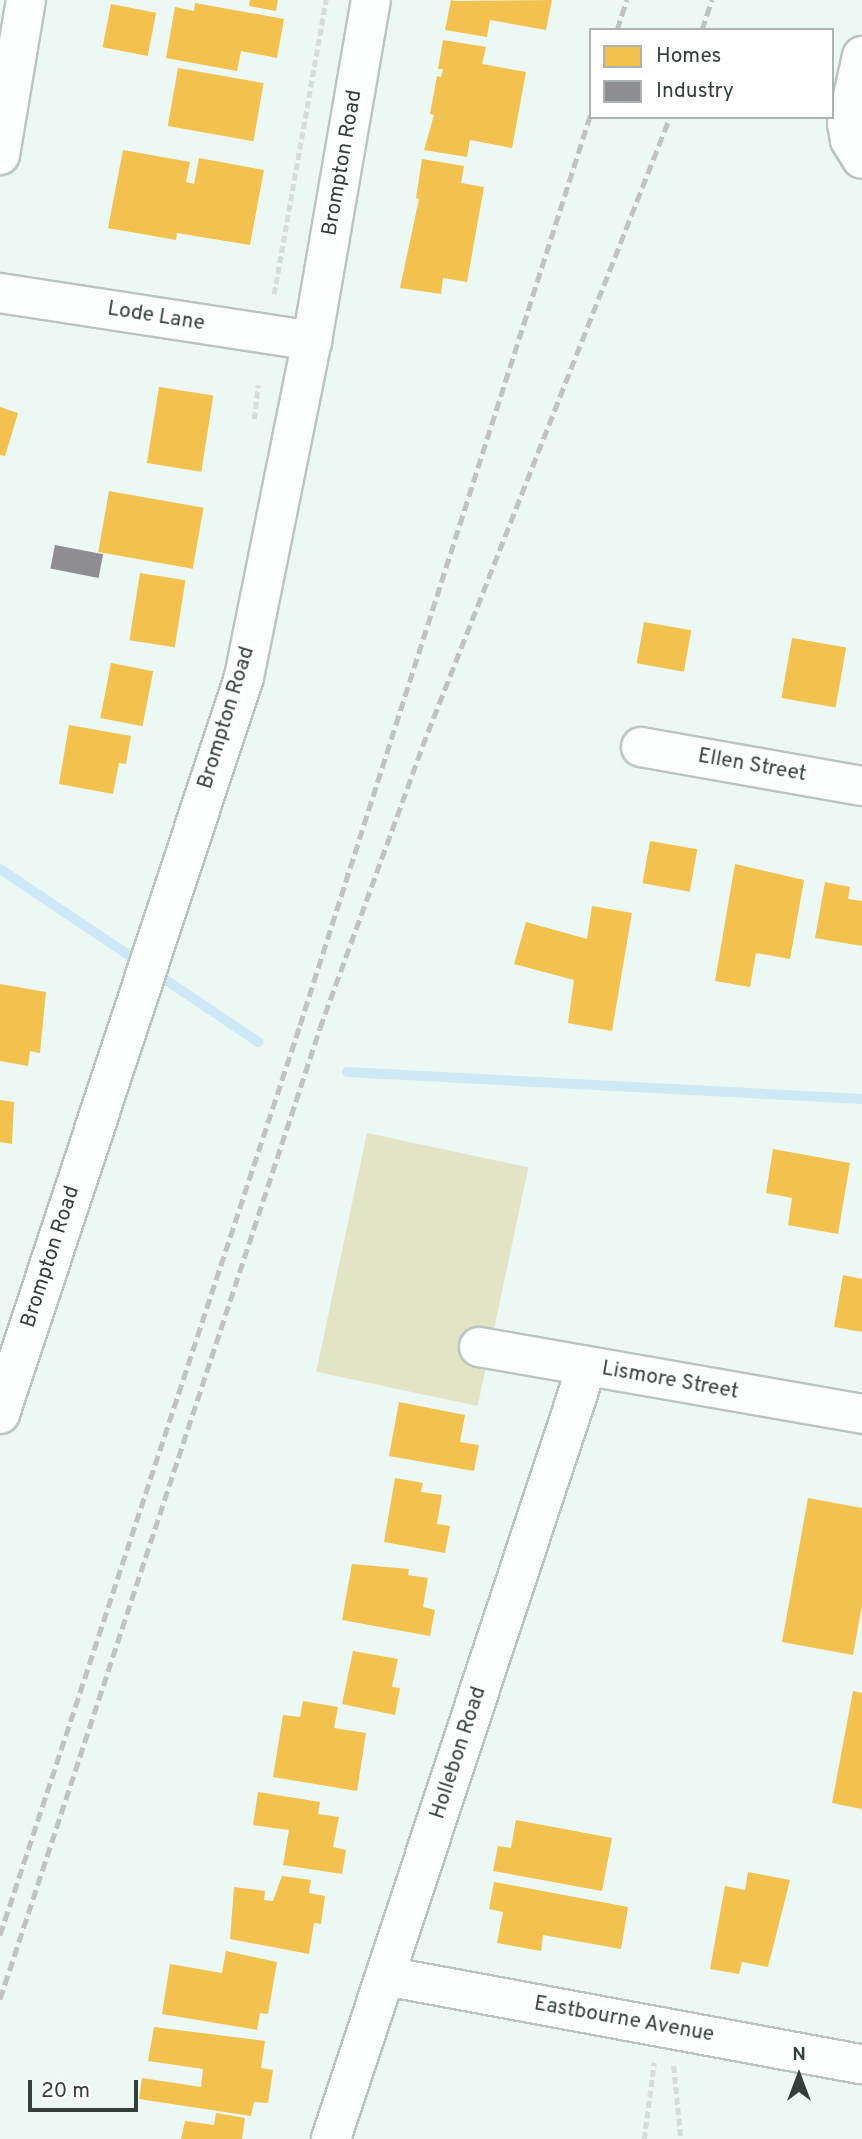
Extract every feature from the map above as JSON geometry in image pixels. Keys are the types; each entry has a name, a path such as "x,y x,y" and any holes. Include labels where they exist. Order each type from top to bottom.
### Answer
{"street":[{"path":"0,155 26,0"},
{"name":"Brompton Road","path":"0,1414 137,992 244,677 312,341 371,0"},
{"path":"862,56 850,91 847,123 850,140 862,159"},
{"name":"Lode Lane","path":"0,293 312,341"},
{"name":"Ellen Street","path":"641,747 862,786"},
{"name":"Lismore Street","path":"479,1347 862,1414"},
{"name":"Hollebon Road","path":"331,2139 587,1366"},
{"name":"Eastbourne Avenue","path":"385,1976 862,2064"}],"path":[{"path":"274,294 326,0"},
{"path":"253,426 258,385"},
{"path":"644,2139 654,2063"},
{"path":"674,2066 681,2139"}],"green space":[{"path":"367,1133 528,1167 478,1406 316,1372"}],"building: Homes":[{"path":"250,0 278,0 276,11 249,6"},
{"path":"451,0 552,0 546,30 490,20 487,37 445,30"},
{"path":"195,3 284,19 277,58 241,51 237,71 166,58 175,7 194,11"},
{"path":"111,4 156,13 148,56 103,47"},
{"path":"443,40 486,47 482,64 526,72 512,148 470,140 467,157 424,150 434,115 430,114 437,76 441,77 443,69 438,69"},
{"path":"178,68 264,83 253,141 168,126"},
{"path":"123,150 190,162 186,182 194,184 199,158 264,170 250,245 177,233 176,240 108,228"},
{"path":"422,159 464,166 461,183 484,187 467,282 443,278 441,294 400,288 419,199 416,198"},
{"path":"159,387 213,396 201,472 147,463"},
{"path":"0,407 18,413 5,456 0,455"},
{"path":"109,491 204,508 193,569 98,552"},
{"path":"140,573 185,580 175,647 129,640"},
{"path":"644,622 691,630 684,672 637,663"},
{"path":"792,638 846,648 836,708 781,698"},
{"path":"111,663 153,671 143,726 100,718"},
{"path":"69,725 131,736 126,764 119,763 113,794 59,784"},
{"path":"650,841 697,849 690,892 643,883"},
{"path":"735,864 804,880 790,959 756,953 750,987 715,981"},
{"path":"825,882 850,887 848,899 862,901 862,946 815,938"},
{"path":"592,906 632,913 612,1031 568,1023 574,980 514,964 526,922 587,939"},
{"path":"0,984 46,992 40,1053 30,1051 28,1066 0,1061"},
{"path":"0,1100 14,1102 12,1144 0,1142"},
{"path":"773,1149 850,1163 838,1234 788,1225 792,1198 766,1193"},
{"path":"843,1275 862,1279 862,1332 834,1327"},
{"path":"399,1402 465,1415 460,1442 479,1445 474,1471 389,1456"},
{"path":"395,1478 423,1483 421,1492 442,1495 437,1524 450,1526 445,1553 384,1542"},
{"path":"808,1498 862,1508 862,1605 853,1655 782,1642"},
{"path":"352,1564 409,1569 408,1575 428,1578 423,1607 435,1610 430,1636 342,1620"},
{"path":"353,1651 398,1659 392,1687 400,1688 395,1715 342,1704"},
{"path":"853,1691 862,1693 862,1809 832,1803"},
{"path":"303,1701 338,1707 334,1728 366,1733 357,1791 273,1777 283,1715 300,1717"},
{"path":"258,1792 320,1802 318,1814 339,1817 333,1847 346,1850 342,1874 283,1865 289,1830 253,1825"},
{"path":"516,1820 612,1838 602,1891 493,1871 498,1846 511,1848"},
{"path":"748,1872 790,1880 768,1967 742,1962 739,1974 710,1969 725,1886 745,1890"},
{"path":"282,1876 311,1880 309,1893 325,1896 321,1924 314,1923 309,1954 230,1939 234,1887 265,1891 264,1900 273,1901"},
{"path":"494,1882 628,1907 621,1949 543,1935 541,1951 497,1943 503,1912 489,1909"},
{"path":"226,1951 277,1962 268,2014 260,2013 257,2030 162,2014 170,1964 222,1973"},
{"path":"154,2027 265,2041 261,2068 273,2070 268,2103 254,2102 251,2116 139,2099 142,2078 201,2087 203,2069 148,2061"},
{"path":"216,2113 245,2118 242,2139 181,2139 185,2121 214,2125"}],"building: Industry":[{"path":"55,545 103,554 99,578 50,569"}],"waterway":[{"path":"0,869 258,1042"},
{"path":"347,1072 862,1099"}],"railway":[{"path":"618,28 627,0"},
{"path":"703,28 712,0"},
{"path":"0,1935 300,1025 589,119"},
{"path":"0,1999 320,1028 428,732 669,119"}]}
